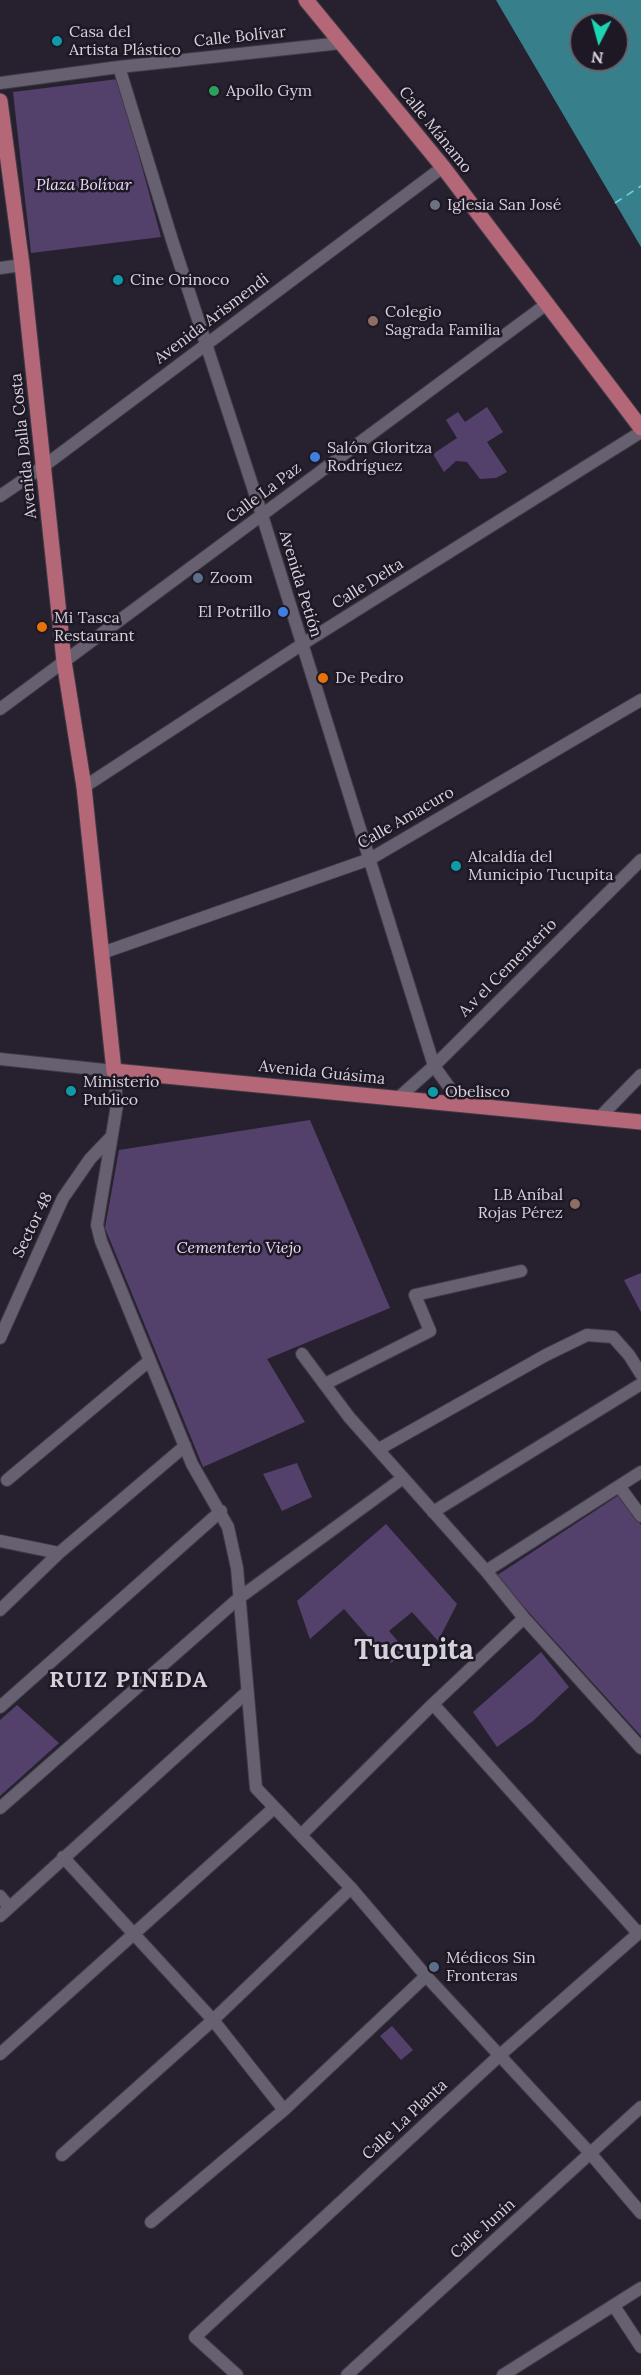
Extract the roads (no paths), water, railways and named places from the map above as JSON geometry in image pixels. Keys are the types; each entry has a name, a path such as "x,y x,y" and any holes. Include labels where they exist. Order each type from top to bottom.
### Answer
{"main road":[{"name":"Calle Mánamo","path":"306,0 444,168 548,303 641,430"},
{"name":"Avenida Dalla Costa","path":"0,101 22,265 64,661 84,787 114,1071"},
{"name":"Avenida Guásima","path":"114,1071 641,1122"}],"street":[{"name":"Calle Bolívar","path":"0,83 119,67 341,44"},
{"name":"Avenida Petión","path":"119,67 434,1066 462,1105"},
{"name":"Avenida Arismendi","path":"0,496 44,466 444,168"},
{"path":"0,268 22,265"},
{"name":"Calle La Paz","path":"0,708 548,303"},
{"name":"Calle Delta","path":"84,787 302,645 641,430"},
{"name":"Calle Amacuro","path":"102,953 370,859 641,700"},
{"name":"A.v el Cementerio","path":"397,1099 434,1066 641,860"},
{"name":"Avenida Guásima","path":"0,1059 114,1071"},
{"path":"114,1071 117,1105 97,1226 101,1241 192,1464 221,1511 233,1545 256,1788 351,1888 426,1976 590,2153 641,2213"},
{"path":"599,1118 641,1075"},
{"name":"Sector 48","path":"0,1338 63,1198 90,1159 112,1136"},
{"path":"325,1384 430,1331 415,1295 521,1271"},
{"path":"379,1449 546,1355 587,1335 613,1337 629,1355 641,1374"},
{"path":"302,1354 349,1417 641,1748"},
{"path":"7,1480 149,1360"},
{"path":"433,1512 641,1384"},
{"path":"0,1610 59,1553 185,1446"},
{"path":"486,1571 641,1472"},
{"path":"0,1808 239,1598 403,1478"},
{"path":"619,1486 641,1516"},
{"path":"0,1707 221,1511"},
{"path":"0,1541 59,1553"},
{"path":"301,1835 433,1704 524,1618"},
{"path":"0,1896 5,1912 247,1692"},
{"path":"433,1704 640,1932"},
{"path":"0,2054 274,1808"},
{"path":"63,1857 213,2020 284,2110"},
{"path":"62,2155 213,2020 351,1888"},
{"name":"Calle La Planta","path":"237,2375 195,2337 501,2055 640,1932"},
{"path":"151,2223 284,2110 426,1976"},
{"name":"Calle Junín","path":"347,2375 641,2107"},
{"path":"503,2375 641,2288"},
{"path":"614,2306 641,2346"}],"water":[{"path":"496,0 641,0 641,247"}],"place":[{"name":"Casa del Artista Plástico","path":"57,41"},
{"name":"Apollo Gym","path":"214,91"},
{"name":"Iglesia San José","path":"435,205"},
{"name":"Cine Orinoco","path":"118,280"},
{"name":"Colegio Sagrada Familia","path":"373,321"},
{"name":"Salón Gloritza Rodríguez","path":"315,457"},
{"name":"Zoom","path":"198,578"},
{"name":"El Potrillo","path":"283,612"},
{"name":"Mi Tasca Restaurant","path":"42,627"},
{"name":"De Pedro","path":"323,678"},
{"name":"Alcaldía del Municipio Tucupita","path":"456,866"},
{"name":"Ministerio Publico","path":"71,1091"},
{"name":"Obelisco","path":"433,1092"},
{"name":"LB Aníbal Rojas Pérez","path":"575,1204"},
{"name":"Médicos Sin Fronteras","path":"434,1967"}],"district":[{"name":"Tucupita","path":"414,1651"},
{"name":"RUIZ PINEDA","path":"129,1681"}],"park label":[{"name":"Plaza Bolívar","path":"84,185"},
{"name":"Cementerio Viejo","path":"239,1248"}]}
